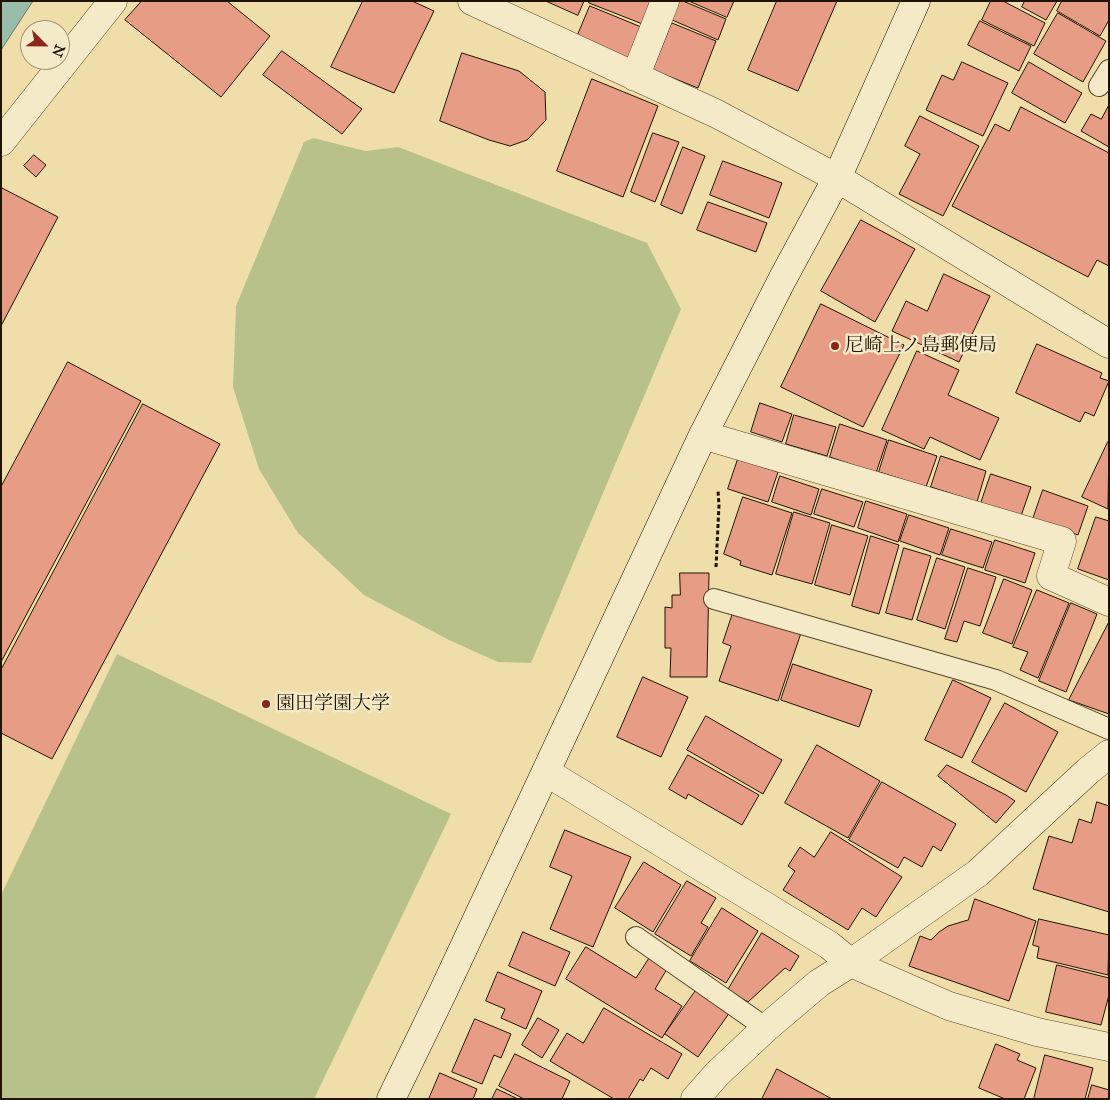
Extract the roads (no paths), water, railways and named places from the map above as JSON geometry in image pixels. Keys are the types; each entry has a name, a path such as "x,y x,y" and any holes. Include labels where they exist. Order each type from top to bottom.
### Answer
{"street":[{"path":"1,142 113,1"},
{"path":"635,76 665,1"},
{"path":"391,1099 703,434 782,278 837,178 916,1"},
{"path":"488,5 718,114 837,178 1109,344"},
{"path":"703,434 1062,541 1051,576 1109,602"},
{"path":"695,1099 717,1074 766,1028 819,983 852,963 978,874 1098,774 1109,754"},
{"path":"546,772 829,945 852,963 949,1006 1037,1032 1109,1047"}],"lane":[{"path":"714,599 996,680 1109,729"},
{"path":"636,937 766,1028"}],"place":[{"name":"尼崎上ノ島郵便局","path":"835,346"},
{"name":"園田学園大学","path":"266,704"}]}
